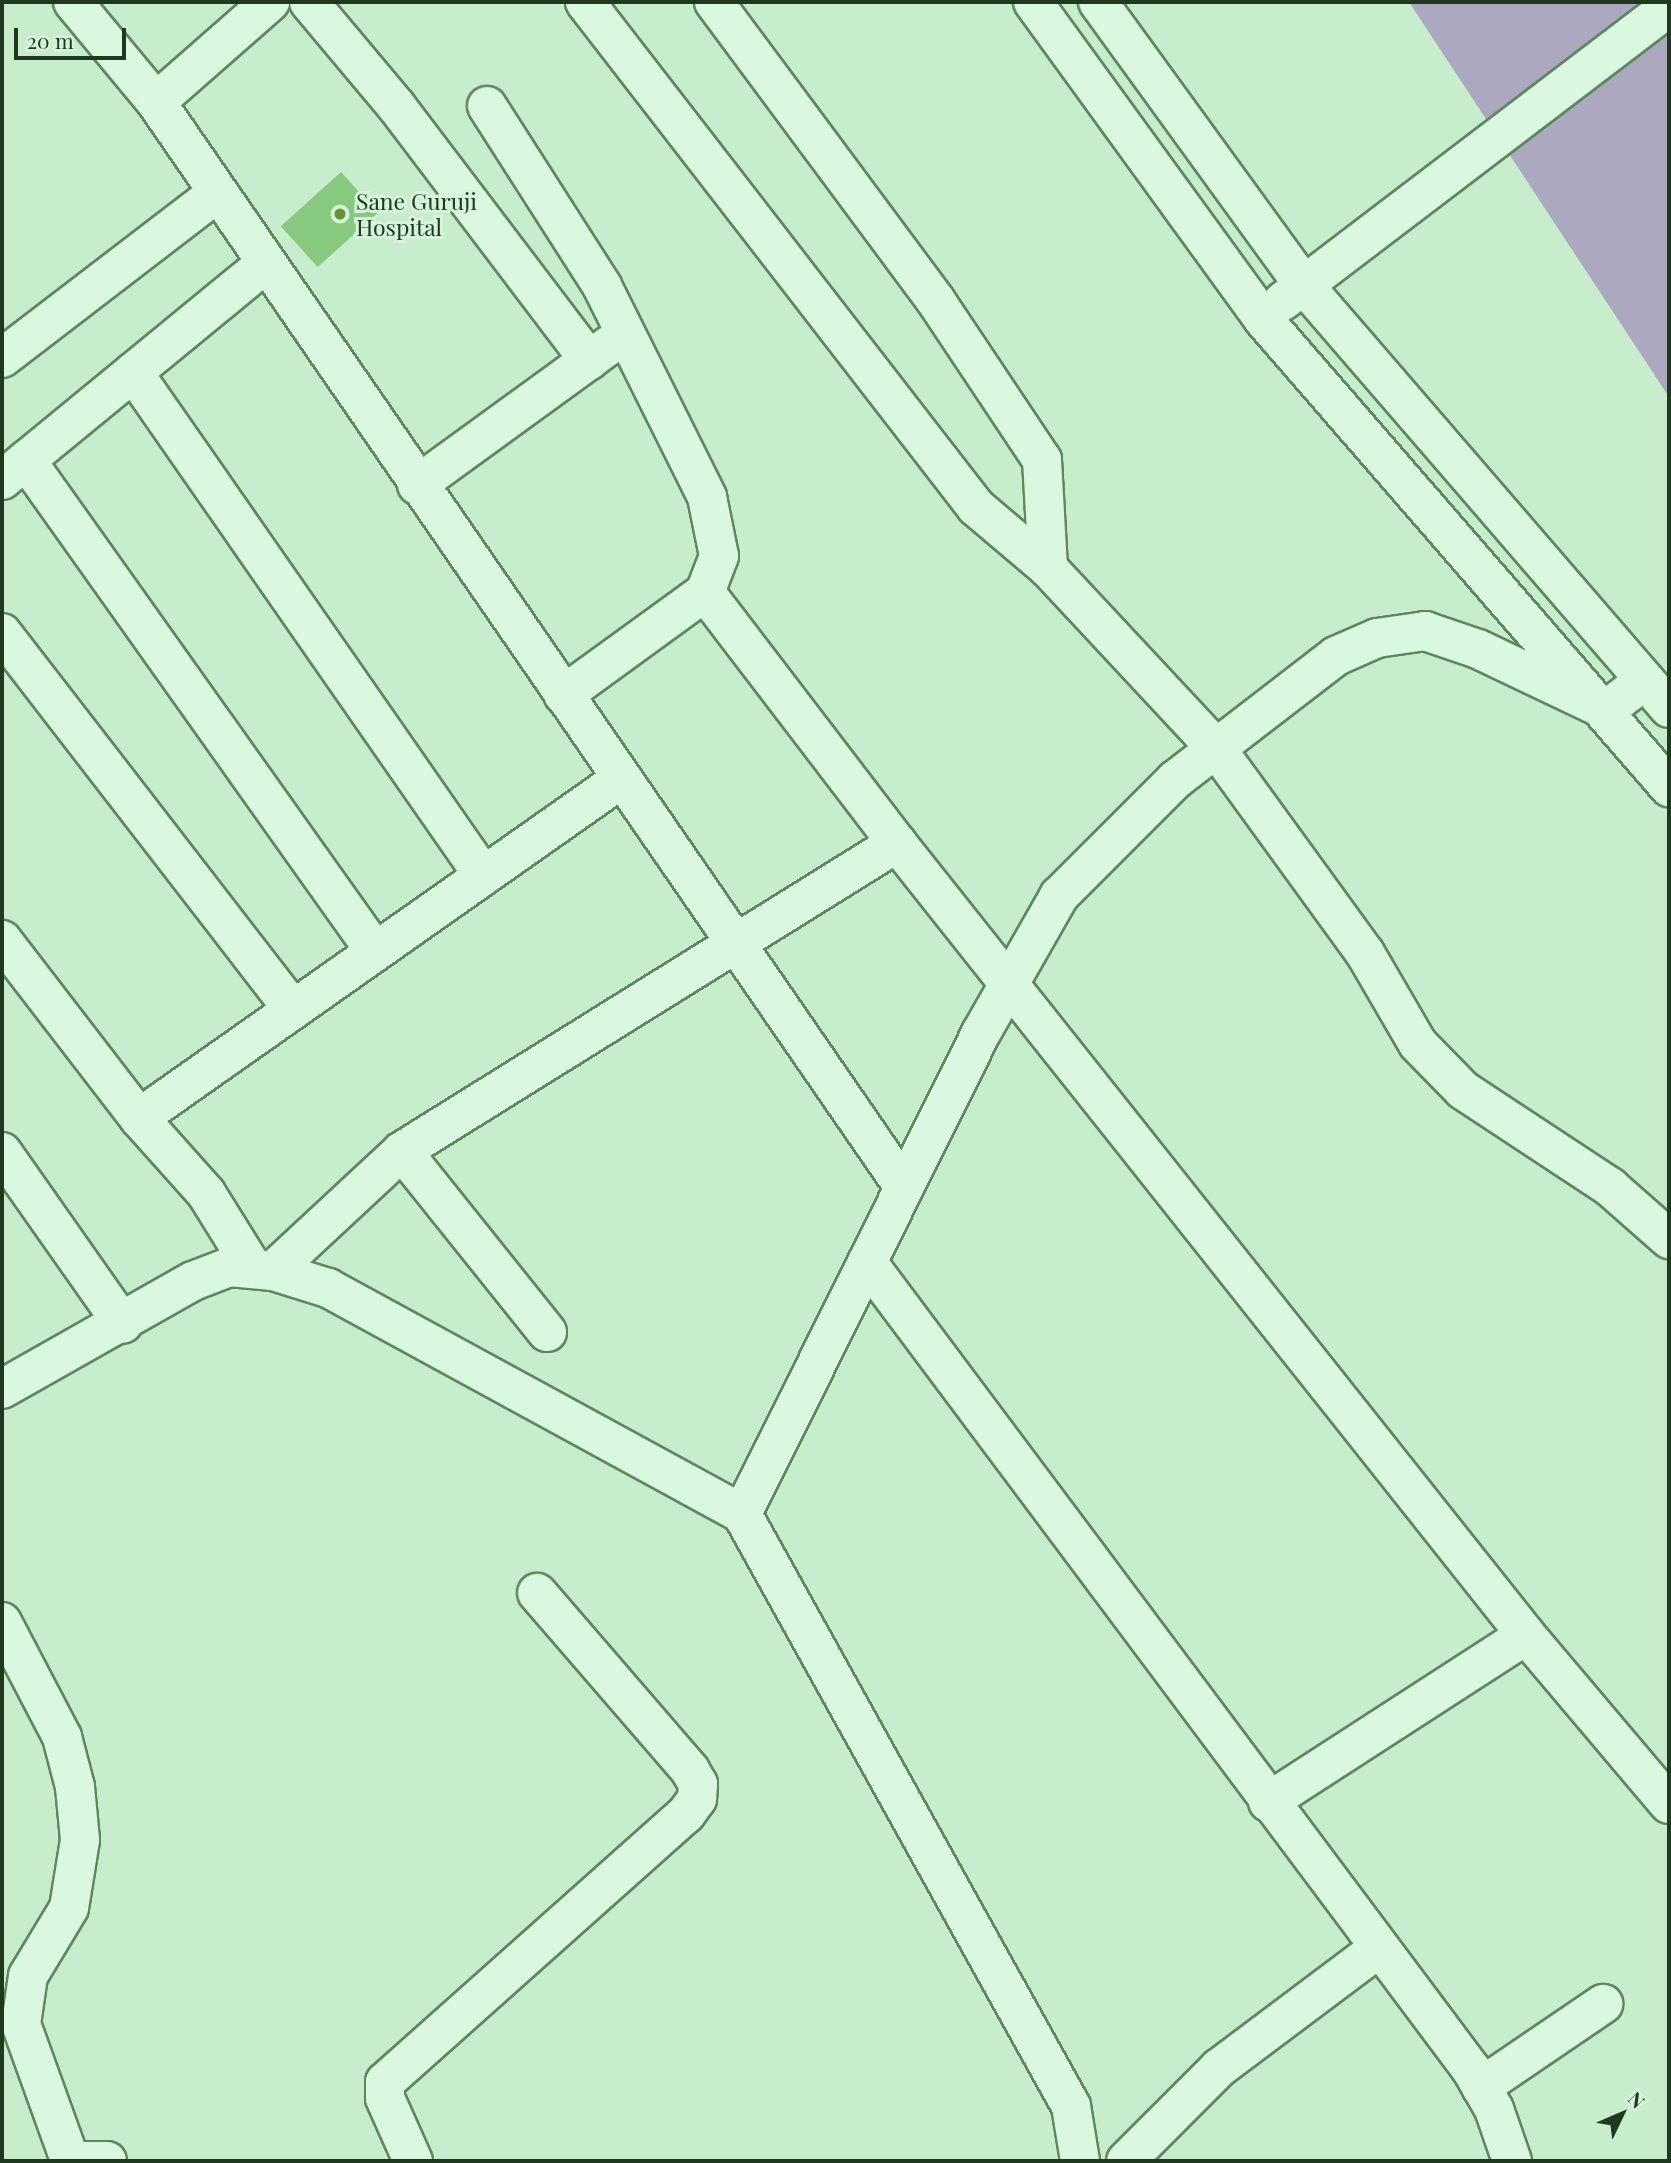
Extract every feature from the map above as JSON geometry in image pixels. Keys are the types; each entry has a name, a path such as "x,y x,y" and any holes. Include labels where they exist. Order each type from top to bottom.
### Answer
{"street":[{"path":"73,2 156,102 417,485 904,1187"},
{"path":"156,102 270,2"},
{"path":"310,2 397,107 589,360"},
{"path":"585,2 955,481 986,516 1048,568 1216,748 1313,877 1419,1044 1463,1090 1609,1187 1669,1239"},
{"path":"714,2 936,301 1042,460 1048,568"},
{"path":"1033,2 1263,318 1606,710 1669,787"},
{"path":"742,1514 904,1187 1009,984 1059,896 1175,780 1336,656 1377,638 1424,631 1478,649 1606,710 1657,694 1098,2"},
{"path":"1263,318 1316,273 1669,7"},
{"path":"487,106 602,286 707,497 719,556 705,592 563,695"},
{"path":"2,358 217,193"},
{"path":"265,264 14,470 375,951"},
{"path":"417,485 625,333"},
{"path":"133,372 483,875"},
{"path":"705,592 1009,984 1526,1634 1669,1804"},
{"path":"2,633 293,1010"},
{"path":"139,1118 621,779"},
{"path":"263,1269 402,1152 734,941 897,843"},
{"path":"2,940 139,1118 205,1193 263,1269"},
{"path":"2,1152 123,1324"},
{"path":"402,1152 547,1332"},
{"path":"867,1262 1481,2087 1494,2109 1512,2161"},
{"path":"2,1389 123,1324 193,1281 229,1267 263,1269 328,1288 742,1514 1070,2106 1080,2161"},
{"path":"412,2161 385,2098 385,2082 686,1814 697,1799 698,1784 690,1770 537,1593"},
{"path":"2,1622 62,1737 75,1787 80,1840 69,1908 28,1976 21,2024 82,2161"},
{"path":"1268,1802 1526,1634"},
{"path":"1126,2161 1219,2068 1379,1948"},
{"path":"1481,2087 1603,2004"}],"shaded area":[{"path":"1409,2 1669,2 1669,397"}],"building":[{"path":"341,172 378,213 318,267 281,226"}],"place":[{"name":"Sane Guruji Hospital","path":"340,214"}]}
